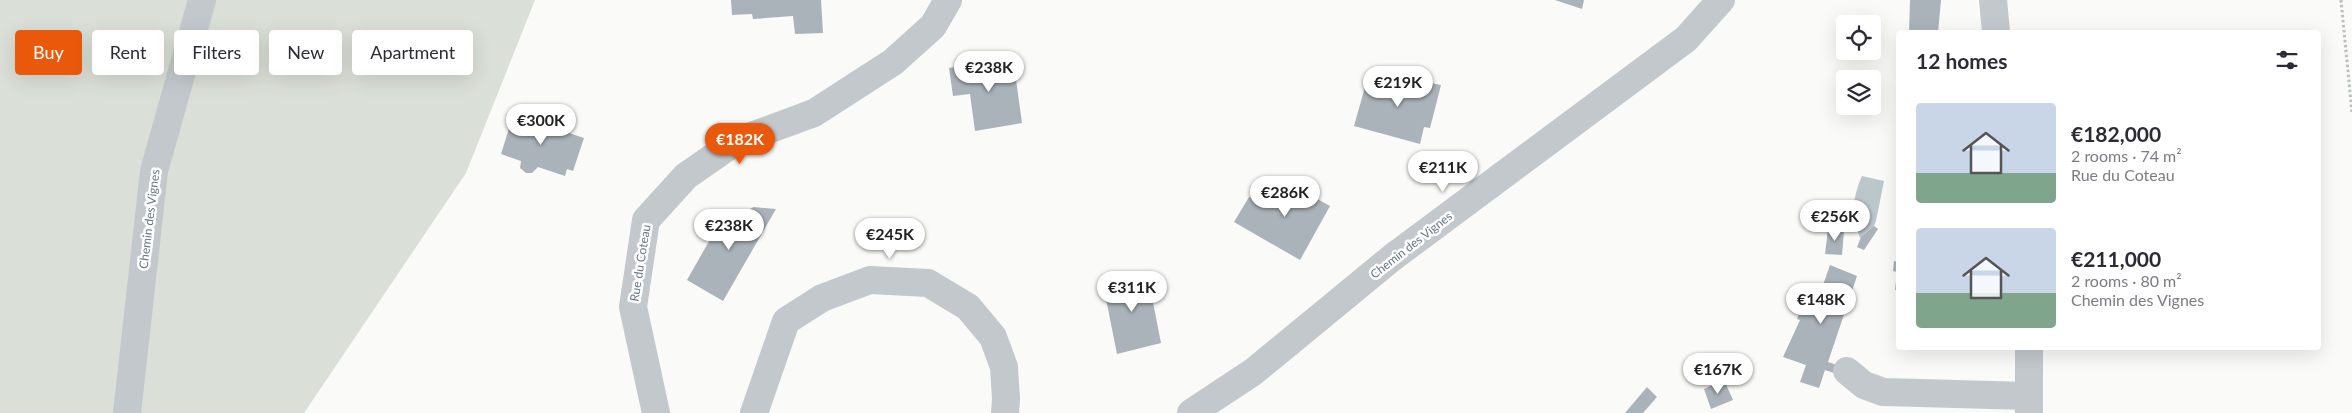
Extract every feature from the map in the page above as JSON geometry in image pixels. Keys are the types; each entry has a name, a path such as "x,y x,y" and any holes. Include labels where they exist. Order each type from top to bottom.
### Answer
{"street":[{"name":"Chemin des Vignes","path":"127,413 154,171 202,0"},
{"name":"Rue du Coteau","path":"656,413 633,307 646,220 686,176 735,142 814,112 893,62 933,26 948,0"},
{"name":"Chemin des Vignes","path":"1191,413 1253,372 1394,257 1686,39 1721,0"},
{"path":"1993,0 1996,30"},
{"path":"754,413 786,321 822,298 870,280 928,283 968,307 993,337 1004,367 1005,413"},
{"path":"1847,371 1864,385 1883,392 2028,405 2029,350"}],"path":[{"path":"2342,0 2352,113"}],"shaded area":[{"path":"0,0 535,0 466,173 304,413 0,413"},
{"path":"1862,176 1884,181 1874,226 1860,238 1855,222 1854,207 1856,192"}],"building":[{"path":"731,0 821,0 823,33 795,34 793,16 753,19 752,14 732,15"},
{"path":"1555,0 1584,0 1582,9"},
{"path":"1910,0 1941,0 1938,30 1909,30"},
{"path":"1013,58 1022,123 975,131 970,94 953,96 949,68"},
{"path":"1375,72 1415,84 1416,80 1441,85 1430,128 1424,127 1420,144 1354,126 1365,87 1370,89"},
{"path":"528,113 539,114 545,125 584,138 573,171 567,169 565,176 538,167 532,173 526,173 520,168 521,161 501,154 512,119 520,121 521,116"},
{"path":"1281,179 1330,206 1300,260 1234,222 1249,197 1265,205"},
{"path":"754,207 776,209 723,301 687,280 724,215 737,221 743,212"},
{"path":"1874,226 1878,229 1864,250 1857,247 1861,237"},
{"path":"1828,229 1844,231 1842,255 1825,254"},
{"path":"1894,261 1896,261 1896,272 1893,271"},
{"path":"1830,265 1857,276 1828,362 1837,365 1834,373 1825,370 1819,388 1800,382 1806,365 1783,357 1800,320 1797,319 1811,284 1822,288"},
{"path":"1147,272 1161,343 1117,354 1103,284"},
{"path":"1724,380 1733,400 1711,409 1704,389"},
{"path":"1647,387 1657,397 1643,413 1625,413"}]}
